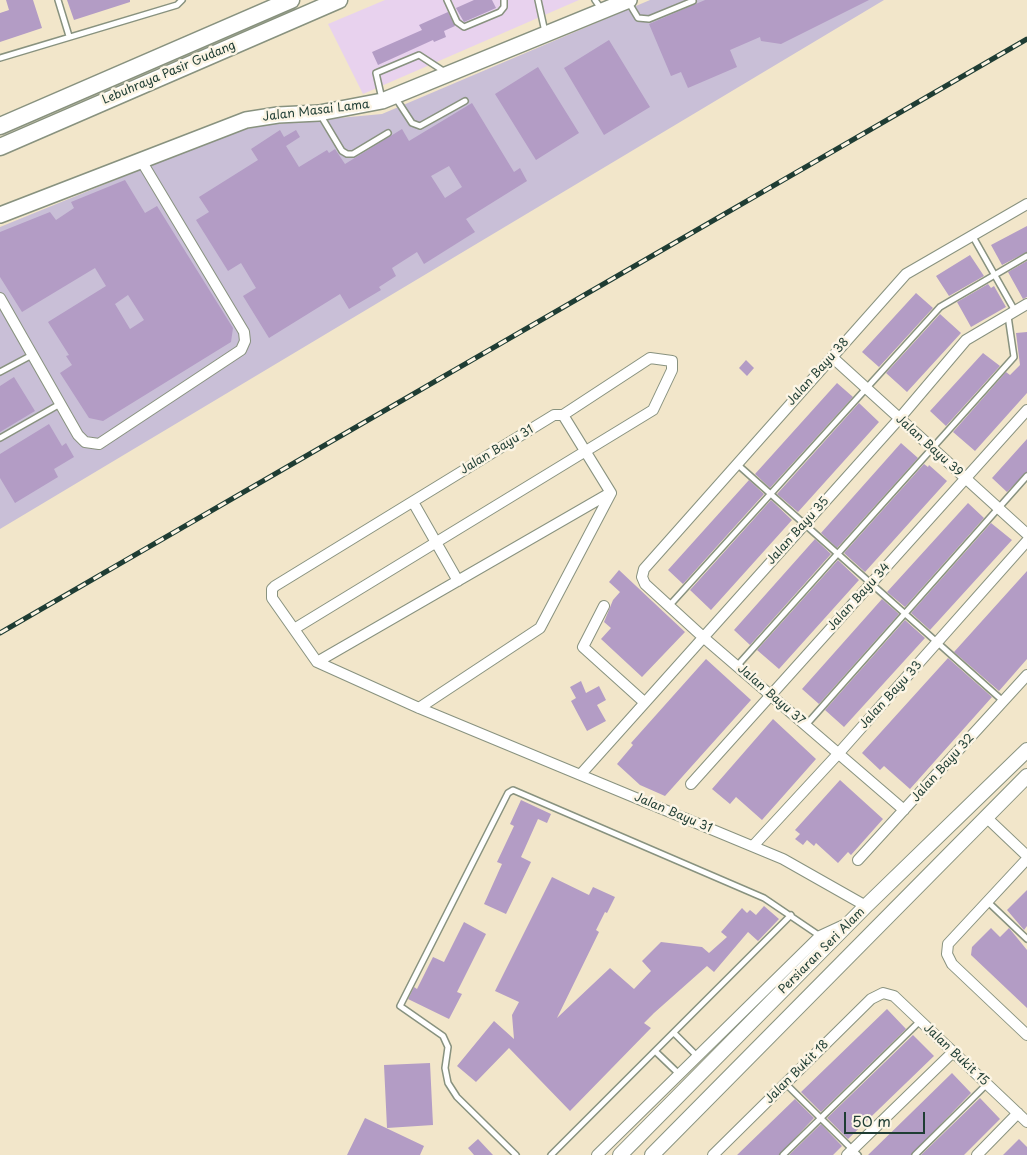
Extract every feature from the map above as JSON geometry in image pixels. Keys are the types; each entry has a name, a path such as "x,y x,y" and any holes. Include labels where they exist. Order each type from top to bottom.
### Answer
{"highway":[{"name":"Lebuhraya Pasir Gudang","path":"0,126 290,0"},
{"name":"Lebuhraya Pasir Gudang","path":"0,147 339,0"}],"main road":[{"name":"Jalan Masai Lama","path":"0,216 246,120 278,115 320,113 388,99 546,35 599,5 629,0"},
{"name":"Persiaran Seri Alam","path":"620,1155 866,906 1027,750"},
{"name":"Persiaran Seri Alam","path":"652,1155 1027,776"}],"street":[{"path":"1,302 78,435 85,442 99,444 242,350 245,341 244,332 142,162"},
{"name":"Jalan Bayu 38","path":"642,577 644,569 906,274 1027,204"},
{"name":"Jalan Bayu 35","path":"581,774 899,419 966,340 1027,304"},
{"name":"Jalan Bayu 39","path":"832,357 1027,534"},
{"name":"Jalan Bayu 31","path":"585,450 653,410 672,370 672,361 650,358 562,415 554,415 272,589 272,598 317,662 419,708 783,859 866,906"},
{"name":"Jalan Bayu 34","path":"691,784 1027,411"},
{"path":"562,415 610,493"},
{"path":"294,629 585,450"},
{"path":"317,662 610,493"},
{"path":"419,708 540,628 610,493"},
{"path":"413,502 458,581"},
{"name":"Jalan Bayu 33","path":"753,846 838,754 1027,541"},
{"name":"Jalan Bayu 37","path":"642,577 645,584 703,637 904,810"},
{"path":"604,606 583,647 644,702"},
{"name":"Jalan Bayu 32","path":"858,860 1027,675"},
{"path":"986,817 1027,858 948,944 947,954 952,964 1027,1035"},
{"path":"597,1155 820,936 851,921"},
{"name":"Jalan Bukit 15","path":"883,993 894,996 1027,1122"},
{"name":"Jalan Bukit 18","path":"713,1155 871,999 883,993"},
{"path":"852,1153 953,1052"},
{"path":"977,1155 1018,1113"}],"lane":[{"path":"58,0 69,36"},
{"path":"0,58 177,5 182,0"},
{"path":"447,0 457,22 464,27 503,10 504,0"},
{"path":"538,0 546,35"},
{"path":"629,0 634,14 643,20 692,1"},
{"path":"448,75 419,55 376,73 388,99 417,126 423,125 465,101"},
{"path":"320,113 342,151 347,154 353,154 388,132"},
{"path":"737,666 1014,357 1011,314 994,275 972,235"},
{"path":"669,606 940,307 1027,256"},
{"path":"0,372 32,354"},
{"path":"0,438 60,403"},
{"path":"737,464 1003,701"},
{"path":"806,725 1027,476"},
{"path":"516,1155 457,1097 448,1083 445,1068 448,1047 443,1036 400,1006 508,794 513,790 517,790 764,898 820,936"},
{"path":"988,902 1027,939"},
{"path":"551,1155 791,915"},
{"path":"784,1155 920,1021"},
{"path":"674,1032 698,1056"},
{"path":"655,1051 679,1074"},
{"path":"786,1084 821,1118 852,1153"},
{"path":"915,1155 987,1084"}],"shaded area":[{"path":"385,0 579,0 363,94 328,24"},
{"path":"650,0 884,0 0,529 0,227 228,134 263,125 382,114"}],"building":[{"path":"6,0 33,0 42,28 0,42 0,13 9,10"},
{"path":"67,0 130,0 130,2 74,20"},
{"path":"474,0 492,0 496,8 464,22 456,8"},
{"path":"705,0 869,0 781,44 761,41 760,37 730,50 737,67 688,88 681,72 671,76 649,24"},
{"path":"448,12 455,26 444,31 446,37 434,42 433,40 378,65 372,52 422,30 419,25"},
{"path":"609,40 650,107 604,135 564,68"},
{"path":"538,67 579,133 536,160 495,94"},
{"path":"472,103 514,172 520,168 527,181 466,219 475,232 424,264 417,252 392,268 396,276 379,287 381,290 349,309 340,294 269,338 243,296 256,288 241,263 228,271 196,220 209,212 199,197 258,160 251,149 280,130 284,137 296,130 300,137 286,146 299,167 327,150 329,153 335,149 345,164 402,129 409,141","holes":["449,166 462,187 445,198 431,176"]},
{"path":"125,180 145,213 157,206 233,328 231,342 103,421 89,418 60,373 72,365 66,356 69,355 48,322 106,286 95,268 22,312 0,277 0,232 50,212 56,220 74,208 71,202","holes":["128,295 144,320 130,329 115,304"]},
{"path":"1027,226 1027,252 1002,265 991,245"},
{"path":"970,255 984,276 949,296 936,276"},
{"path":"1027,261 1027,297 1023,299 1008,272"},
{"path":"988,284 991,288 994,286 1006,307 971,327 957,302"},
{"path":"916,293 933,308 879,367 862,352"},
{"path":"940,314 961,333 907,392 886,373"},
{"path":"1027,332 1027,393 975,451 953,432 1006,372 1010,375 1020,365 1016,333"},
{"path":"983,353 1000,366 946,426 930,411"},
{"path":"746,360 754,368 747,376 739,368"},
{"path":"14,377 35,411 0,432 0,386"},
{"path":"837,383 853,397 770,488 755,474"},
{"path":"859,403 879,422 798,512 777,494"},
{"path":"49,424 62,446 66,443 74,457 54,469 58,477 15,503 0,478 0,454"},
{"path":"1027,439 1027,472 1007,492 992,478"},
{"path":"901,443 918,458 837,548 821,533"},
{"path":"924,464 928,467 929,465 947,481 865,572 844,553"},
{"path":"749,480 764,494 683,584 668,570"},
{"path":"771,500 792,520 711,610 690,590"},
{"path":"968,503 984,518 905,607 887,592"},
{"path":"991,523 1012,540 930,630 911,613"},
{"path":"815,539 831,554 750,645 734,630"},
{"path":"838,560 859,580 779,669 757,650"},
{"path":"619,570 685,632 642,677 601,639 611,628 604,622 613,600 620,592 609,582"},
{"path":"1027,571 1027,659 999,691 954,652"},
{"path":"882,599 899,614 819,704 802,689"},
{"path":"905,620 925,638 844,727 825,710"},
{"path":"948,658 992,697 910,789 884,766 880,770 862,753"},
{"path":"706,659 751,700 665,796 640,785 617,764 633,745 631,743"},
{"path":"581,681 586,693 599,686 606,700 597,705 606,721 587,731 571,701 576,698 570,687"},
{"path":"773,719 816,759 762,820 736,797 730,804 712,789"},
{"path":"840,780 883,819 851,855 848,852 838,863 816,843 814,846 807,840 803,845 795,839 800,834 795,830"},
{"path":"521,800 551,814 547,823 538,819 521,857 531,862 506,914 484,904 502,864 497,862 514,826 510,824"},
{"path":"552,877 589,895 593,887 615,897 596,930 599,932 557,1018 610,968 634,989 651,971 642,961 661,942 702,947 709,953 727,937 721,932 742,908 747,913 750,910 756,915 764,906 779,919 758,941 748,932 714,972 707,966 654,1013 644,1023 651,1028 570,1111 509,1048 476,1082 457,1066 494,1021 514,1039 512,1015 519,1002 495,991"},
{"path":"1027,890 1027,926 1024,930 1007,910"},
{"path":"464,922 486,934 457,992 462,994 449,1019 408,999 414,987 417,989 433,957 444,962"},
{"path":"991,928 1000,937 1009,928 1027,950 1027,1008 971,955 972,947"},
{"path":"887,1009 906,1029 821,1112 801,1092"},
{"path":"913,1035 934,1056 848,1139 827,1118"},
{"path":"430,1063 433,1125 387,1128 384,1065"},
{"path":"952,1073 971,1093 911,1155 868,1155"},
{"path":"980,1098 1000,1119 964,1155 921,1155"},
{"path":"795,1099 814,1118 779,1155 737,1155"},
{"path":"365,1118 424,1146 420,1155 347,1155"},
{"path":"821,1124 842,1146 833,1155 789,1155"},
{"path":"478,1139 493,1155 474,1155 468,1148"},
{"path":"1019,1139 1027,1147 1027,1155 1003,1155"}],"railway":[{"path":"0,633 1027,39"}]}
